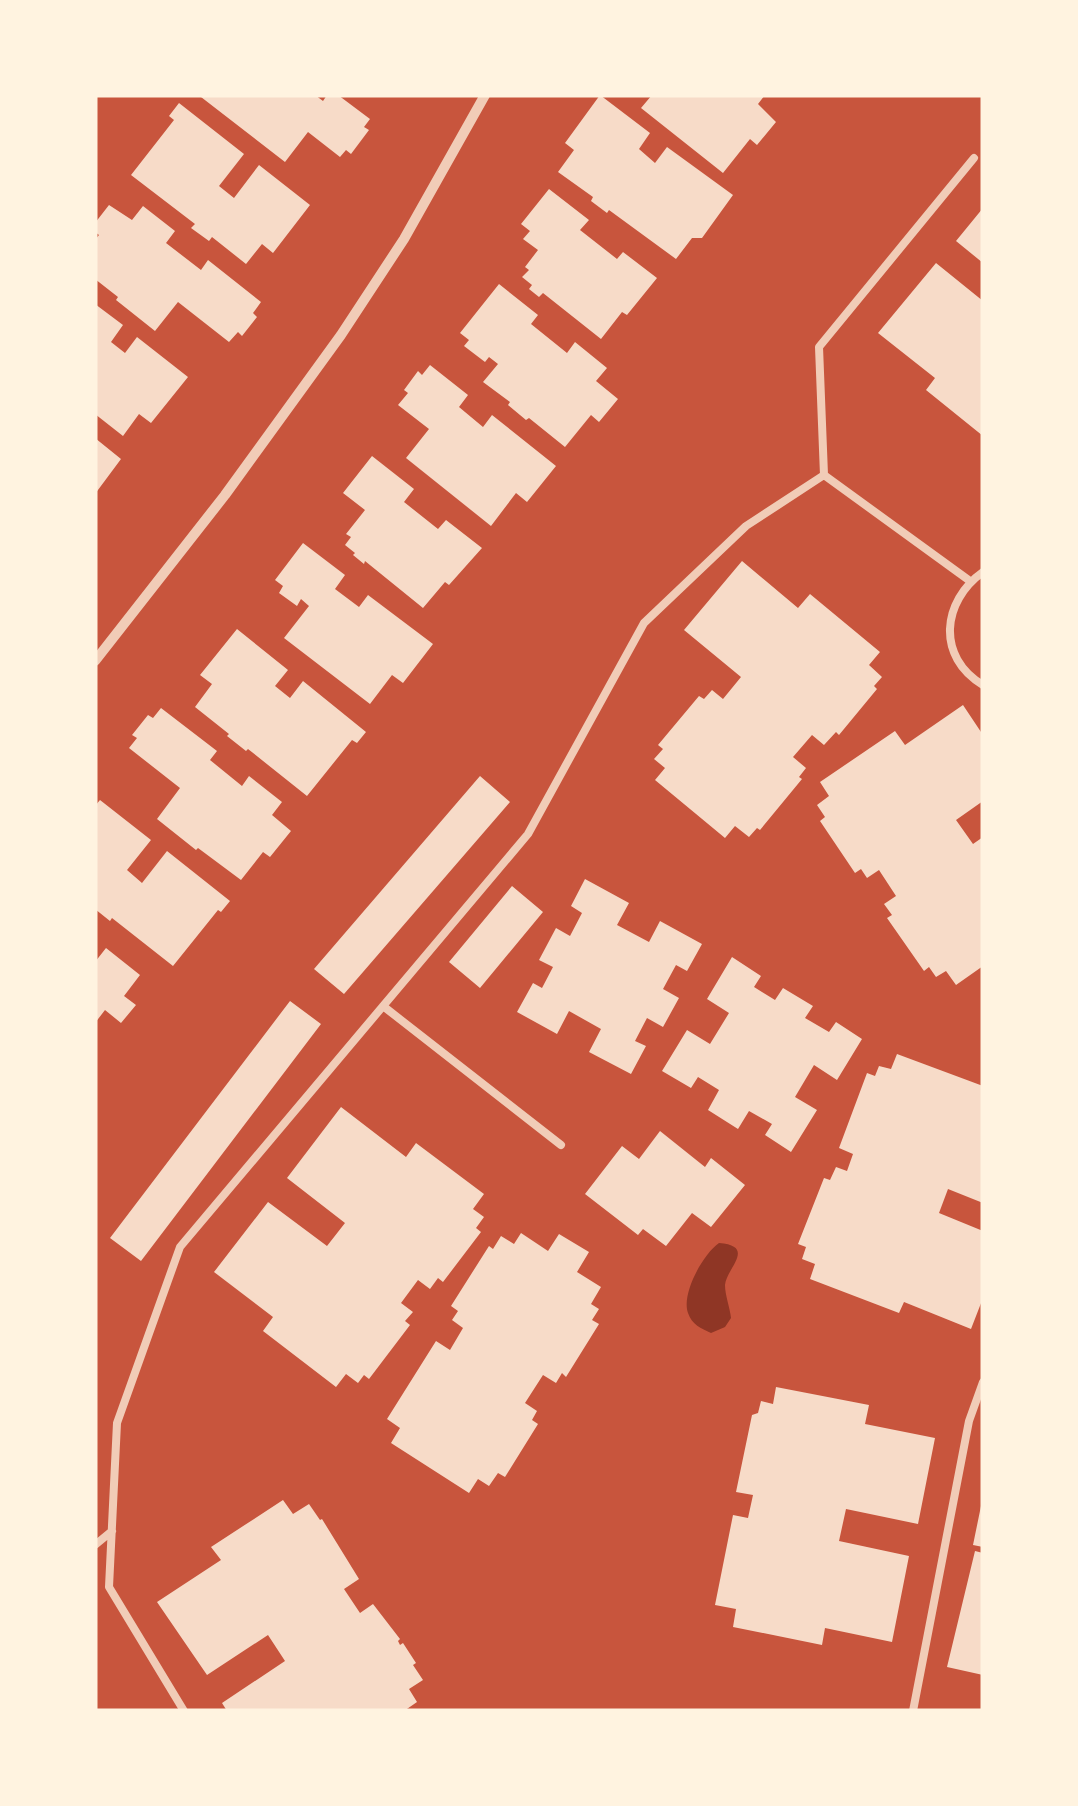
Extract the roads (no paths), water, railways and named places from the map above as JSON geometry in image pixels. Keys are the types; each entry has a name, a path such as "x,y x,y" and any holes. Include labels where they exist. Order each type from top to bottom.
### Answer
{"street":[{"path":"95,661 225,495 341,335 404,239 485,95"}],"lane":[{"path":"824,475 819,346 974,158"},
{"path":"824,475 970,582"},
{"path":"184,1711 109,1587 117,1423 180,1246 528,834 644,623 746,526 824,475"},
{"path":"983,572 957,598 950,638 957,660 971,678 983,685"},
{"path":"383,1006 560,1145"},
{"path":"913,1711 969,1421 983,1382"},
{"path":"95,1544 112,1531"}]}
